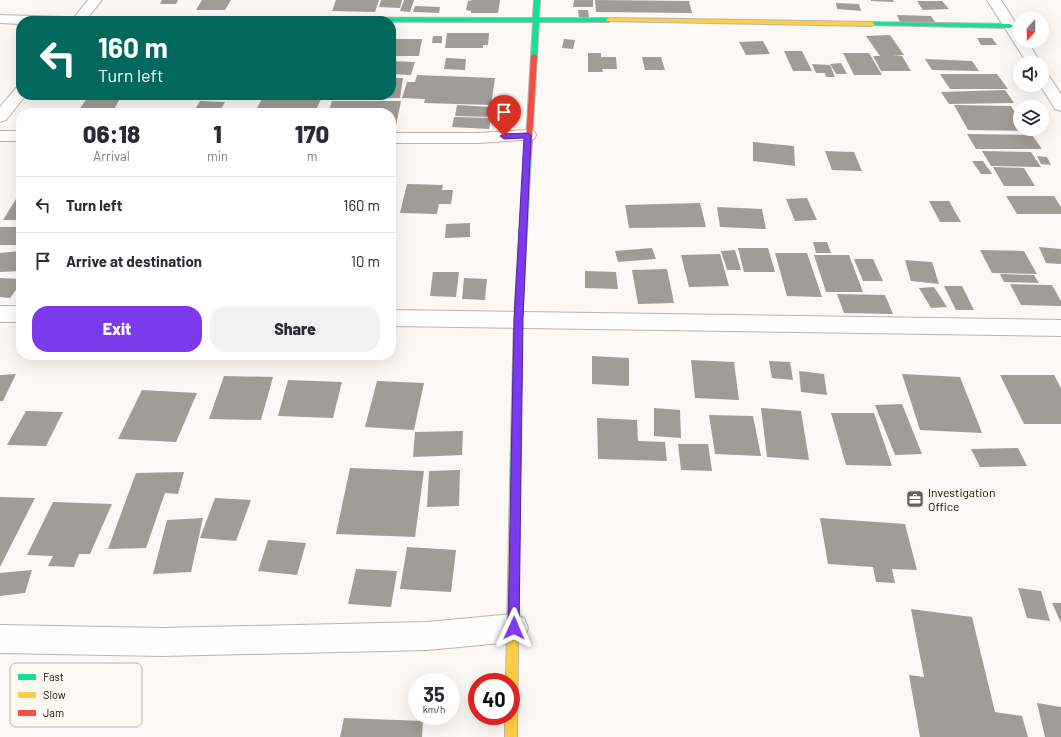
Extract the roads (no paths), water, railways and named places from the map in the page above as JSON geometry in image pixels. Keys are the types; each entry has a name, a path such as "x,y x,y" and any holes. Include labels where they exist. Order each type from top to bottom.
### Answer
{"street":[{"path":"82,16 96,0"},
{"path":"511,737 518,319 537,0"},
{"path":"994,0 1029,56"},
{"path":"0,19 16,19"},
{"path":"396,19 535,19 1010,26"},
{"path":"1049,87 1061,106"},
{"path":"0,117 16,97"},
{"path":"396,138 479,138 528,135"},
{"path":"0,136 16,136"},
{"path":"0,314 16,314"},
{"path":"396,318 1061,328"},
{"path":"0,639 162,642 419,637 514,628"}],"place":[{"name":"Investigation Office","path":"915,499"}]}
